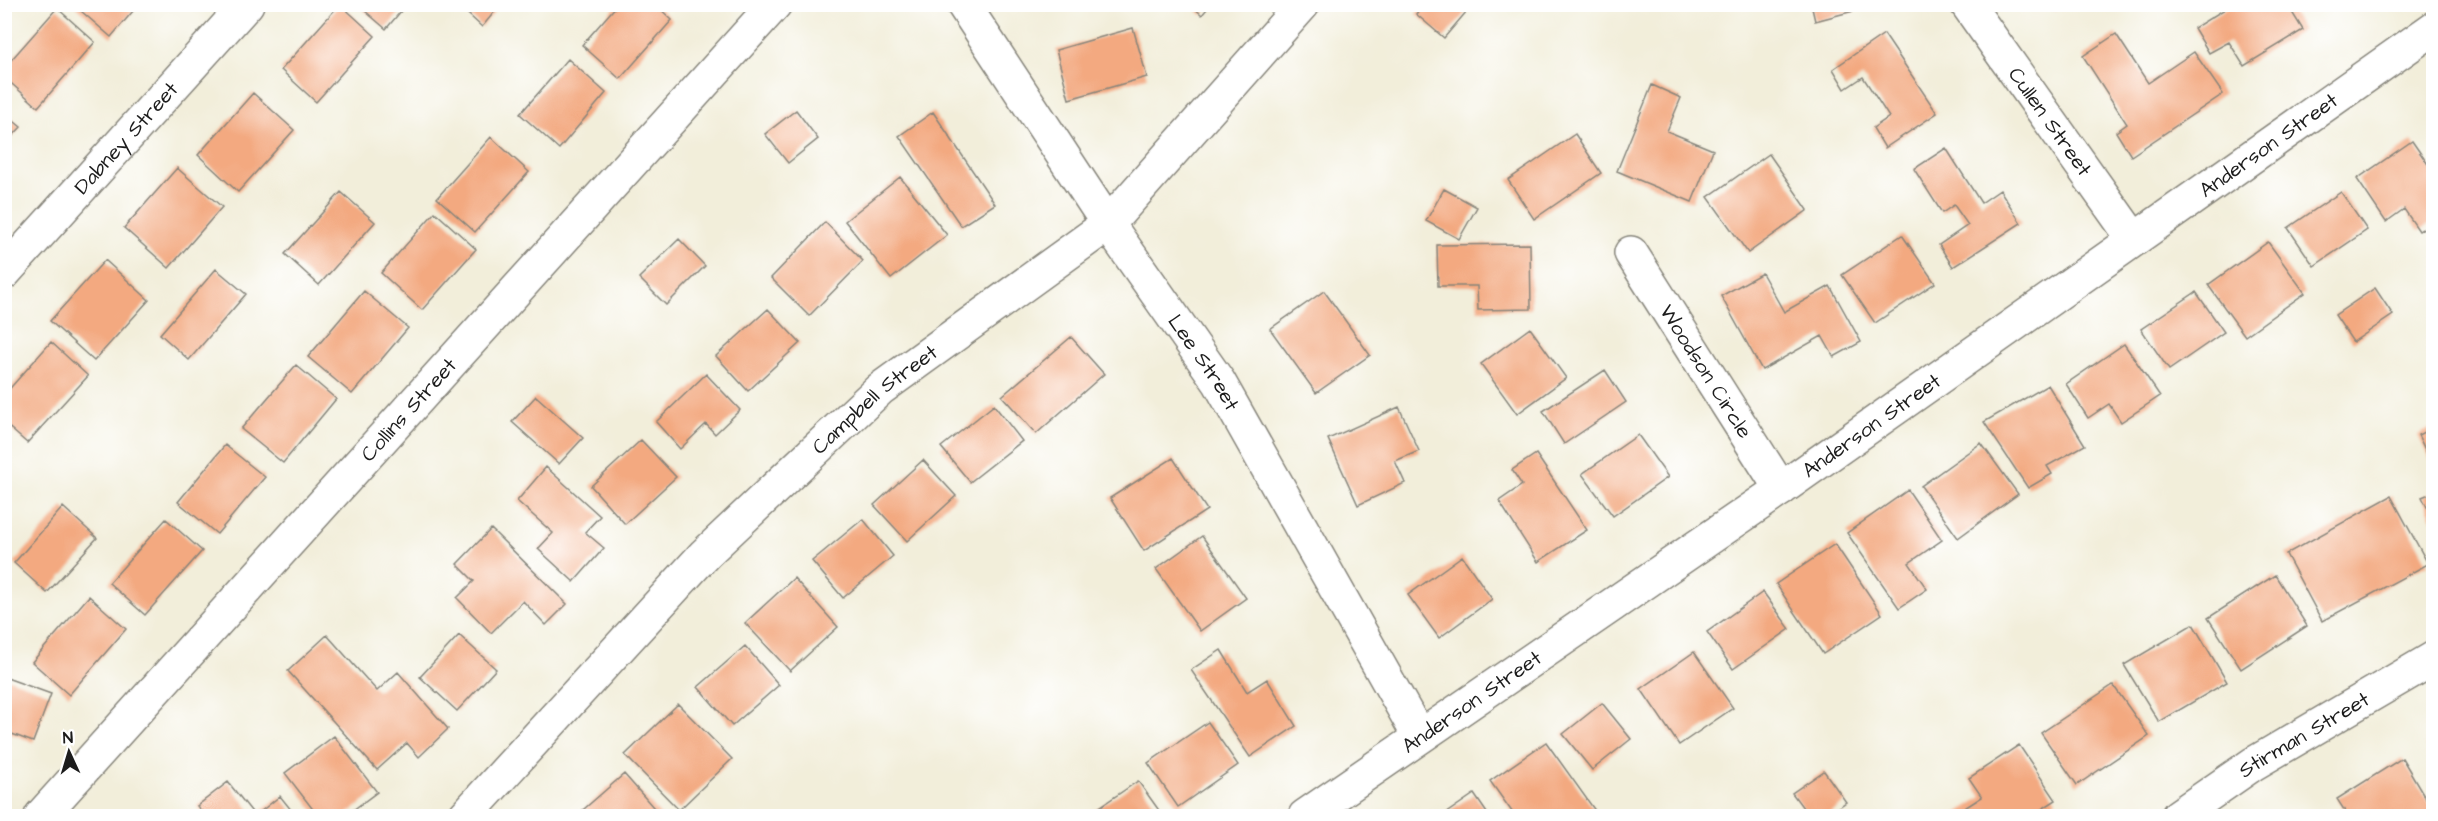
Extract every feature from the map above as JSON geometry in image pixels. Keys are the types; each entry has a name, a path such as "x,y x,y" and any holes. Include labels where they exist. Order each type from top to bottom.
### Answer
{"street":[{"name":"Dabney Street","path":"4,273 247,4"},
{"name":"Collins Street","path":"41,816 775,4"},
{"name":"Lee Street","path":"963,4 1108,224 1219,382 1419,736"},
{"name":"Campbell Street","path":"465,816 705,554 880,389 1108,224 1303,4"},
{"name":"Cullen Street","path":"1967,4 2133,238"},
{"name":"Anderson Street","path":"1305,816 1780,489 2433,28"},
{"name":"Woodson Circle","path":"1631,253 1780,489"},
{"name":"Stirman Street","path":"2178,816 2253,764 2433,658"}],"building":[{"path":"73,4 139,4 111,37"},
{"path":"340,4 375,36 316,102 281,70"},
{"path":"357,4 407,4 386,29"},
{"path":"457,4 501,4 482,27"},
{"path":"618,4 655,4 672,20 620,79 582,45"},
{"path":"1190,4 1211,4 1202,15"},
{"path":"1424,4 1473,4 1444,38 1416,14"},
{"path":"1811,4 1873,4 1873,6 1815,21"},
{"path":"2050,4 2062,4 2055,11"},
{"path":"2233,4 2287,4 2303,30 2244,66 2229,42 2209,53 2194,28"},
{"path":"57,8 95,42 38,107 4,77 4,68"},
{"path":"1133,28 1147,77 1069,99 1056,50"},
{"path":"1884,34 1937,113 1885,148 1873,128 1889,117 1863,77 1845,89 1833,69"},
{"path":"2116,34 2148,83 2194,52 2223,94 2131,156 2116,132 2127,124 2083,56"},
{"path":"568,59 606,93 559,149 520,114"},
{"path":"1652,85 1681,98 1667,131 1713,150 1692,202 1617,171"},
{"path":"253,93 294,130 238,192 198,155"},
{"path":"796,110 818,139 788,163 765,134"},
{"path":"933,112 995,204 961,226 899,136"},
{"path":"4,113 21,127 4,145"},
{"path":"1575,134 1601,173 1534,219 1508,180"},
{"path":"491,137 529,172 475,232 437,198"},
{"path":"2412,141 2434,173 2434,221 2419,231 2404,209 2386,222 2357,179"},
{"path":"1946,148 1981,203 2000,190 2021,223 1953,267 1939,245 1968,225 1954,205 1942,213 1914,169"},
{"path":"1769,154 1808,210 1748,253 1708,197"},
{"path":"177,168 222,207 169,268 124,228"},
{"path":"900,177 947,235 891,279 845,221"},
{"path":"1444,189 1477,207 1459,239 1426,221"},
{"path":"341,192 375,222 319,285 285,254"},
{"path":"2341,192 2367,230 2314,266 2288,228"},
{"path":"435,212 476,249 422,310 381,273"},
{"path":"825,222 863,261 809,316 771,278"},
{"path":"1902,235 1935,283 1875,323 1842,275"},
{"path":"679,239 705,266 666,305 639,278"},
{"path":"2268,242 2305,293 2245,336 2208,285"},
{"path":"1530,244 1531,309 1478,310 1477,286 1438,286 1437,245"},
{"path":"105,260 149,300 94,361 50,321"},
{"path":"216,269 246,294 189,360 160,334"},
{"path":"1762,273 1784,312 1830,286 1861,342 1834,357 1822,336 1762,370 1721,296"},
{"path":"2375,288 2393,315 2353,342 2335,315"},
{"path":"364,291 408,328 352,394 308,357"},
{"path":"1324,291 1370,355 1316,393 1270,329"},
{"path":"2196,292 2224,332 2169,370 2141,329"},
{"path":"768,309 800,343 748,391 716,356"},
{"path":"1530,328 1566,378 1517,414 1481,364"},
{"path":"1071,337 1104,374 1036,434 1002,396"},
{"path":"51,342 88,376 27,443 4,423 4,395"},
{"path":"2124,344 2160,396 2121,422 2109,404 2088,418 2066,384"},
{"path":"296,365 336,399 283,463 241,429"},
{"path":"1605,370 1626,402 1564,444 1543,411"},
{"path":"706,374 740,410 715,434 706,424 680,449 656,422"},
{"path":"2048,385 2085,445 2047,466 2052,474 2028,488 1984,422"},
{"path":"536,396 583,438 559,464 512,422"},
{"path":"994,405 1022,441 970,482 941,447"},
{"path":"1399,407 1419,451 1395,461 1405,483 1358,505 1328,439"},
{"path":"2434,427 2434,468 2418,435"},
{"path":"1638,435 1668,477 1613,516 1582,474"},
{"path":"641,440 676,477 625,524 591,486"},
{"path":"1981,443 2018,494 1958,538 1921,486"},
{"path":"225,445 265,477 217,534 178,502"},
{"path":"1536,454 1587,530 1538,562 1499,501 1522,485 1512,470"},
{"path":"1173,458 1207,510 1144,551 1110,498"},
{"path":"923,460 956,496 907,541 874,505"},
{"path":"546,467 600,516 585,532 604,548 574,582 538,549 553,533 517,501"},
{"path":"1908,490 1942,540 1909,563 1927,589 1899,608 1847,533"},
{"path":"2434,492 2434,521 2422,497"},
{"path":"2391,496 2428,564 2322,621 2286,554"},
{"path":"63,507 97,538 47,593 14,563"},
{"path":"166,519 202,551 145,615 109,583"},
{"path":"863,519 893,556 843,598 812,561"},
{"path":"491,529 567,604 546,625 523,601 491,633 457,598 474,581 457,564"},
{"path":"1202,536 1246,598 1200,631 1156,569"},
{"path":"1835,544 1882,614 1823,654 1776,584"},
{"path":"1462,556 1492,599 1439,638 1408,595"},
{"path":"2275,575 2307,626 2241,669 2208,618"},
{"path":"794,578 838,627 790,671 745,623"},
{"path":"1763,592 1790,629 1733,669 1707,632"},
{"path":"89,596 126,629 69,695 32,662"},
{"path":"2193,624 2227,682 2159,722 2124,665"},
{"path":"327,635 377,691 398,672 448,729 419,757 407,743 377,770 288,671"},
{"path":"459,635 496,669 457,711 420,677"},
{"path":"745,646 779,685 732,726 698,687"},
{"path":"1221,650 1247,692 1267,679 1296,726 1250,757 1191,670"},
{"path":"1694,652 1733,708 1679,745 1641,689"},
{"path":"4,677 51,694 33,742 4,731"},
{"path":"2113,685 2149,736 2077,785 2041,733"},
{"path":"1602,703 1631,739 1592,770 1563,734"},
{"path":"678,704 732,759 679,810 625,755"},
{"path":"1208,722 1238,765 1178,807 1148,763"},
{"path":"334,736 377,792 345,816 318,816 285,773"},
{"path":"2434,740 2434,762 2425,745"},
{"path":"1546,742 1596,812 1589,816 1515,816 1490,781"},
{"path":"2019,745 2056,800 2031,816 1959,816 1957,813 1982,797 1969,778"},
{"path":"2402,758 2434,812 2427,816 2348,816 2337,799"},
{"path":"1824,771 1846,802 1826,816 1809,816 1792,793"},
{"path":"624,774 661,816 576,816"},
{"path":"1138,781 1163,816 1088,815"},
{"path":"228,782 255,816 205,816 197,806"},
{"path":"1474,794 1489,816 1442,816"},
{"path":"280,796 296,816 255,816"}]}
